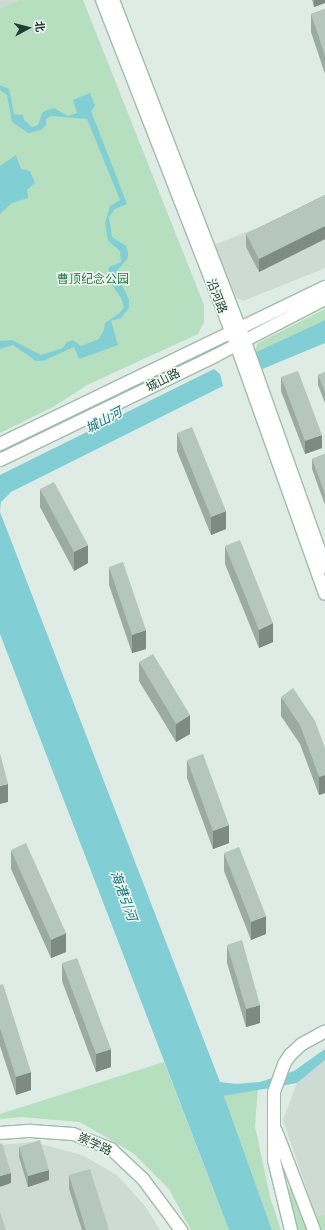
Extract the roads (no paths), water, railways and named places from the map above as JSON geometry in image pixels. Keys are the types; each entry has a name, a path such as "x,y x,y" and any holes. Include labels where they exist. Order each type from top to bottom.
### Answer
{"street":[{"name":"沿河路","path":"102,0 238,336 325,594"},
{"name":"沿河路","path":"113,0 325,567"},
{"name":"城山路","path":"0,460 215,356 238,336 325,287"},
{"name":"城山路","path":"0,444 238,336 325,299"},
{"path":"291,1230 274,1160 274,1092 284,1064 302,1044 325,1031"},
{"path":"273,1122 314,1230"},
{"name":"崇学路","path":"0,1133 31,1131 73,1134 111,1149 143,1179 164,1210 181,1230"},
{"name":"崇学路","path":"164,1210 173,1230"}],"water":[{"path":"0,85 9,89 14,114 23,115 24,120 32,127 38,125 42,113 47,110 54,108 68,116 77,113 73,100 90,93 95,106 91,111 127,204 115,209 109,217 112,237 126,246 128,253 128,258 116,272 129,300 129,308 121,318 111,321 118,345 79,359 74,347 43,361 36,361 13,345 0,349 0,341 12,340 41,355 63,348 67,342 73,340 81,346 99,339 104,330 105,323 120,313 124,307 121,298 110,282 108,272 109,267 121,262 120,251 108,241 105,223 110,206 120,200 87,119 51,116 46,119 46,125 41,130 28,133 12,122 7,95 0,90"},
{"path":"16,155 21,169 30,171 35,183 27,190 28,198 12,203 0,214 0,166"},
{"path":"325,320 325,343 260,370 254,353"},
{"path":"214,369 220,374 223,386 11,492 1,502 0,511 0,475"},
{"name":"海港引河","path":"0,512 220,1082 237,1084 260,1082 294,1071 325,1049 325,1060 297,1083 224,1096 272,1230 229,1230 0,634"}],"park label":[{"name":"曹顶纪念公园","path":"93,279"}],"water label":[{"name":"城山河","path":"104,421"}]}
